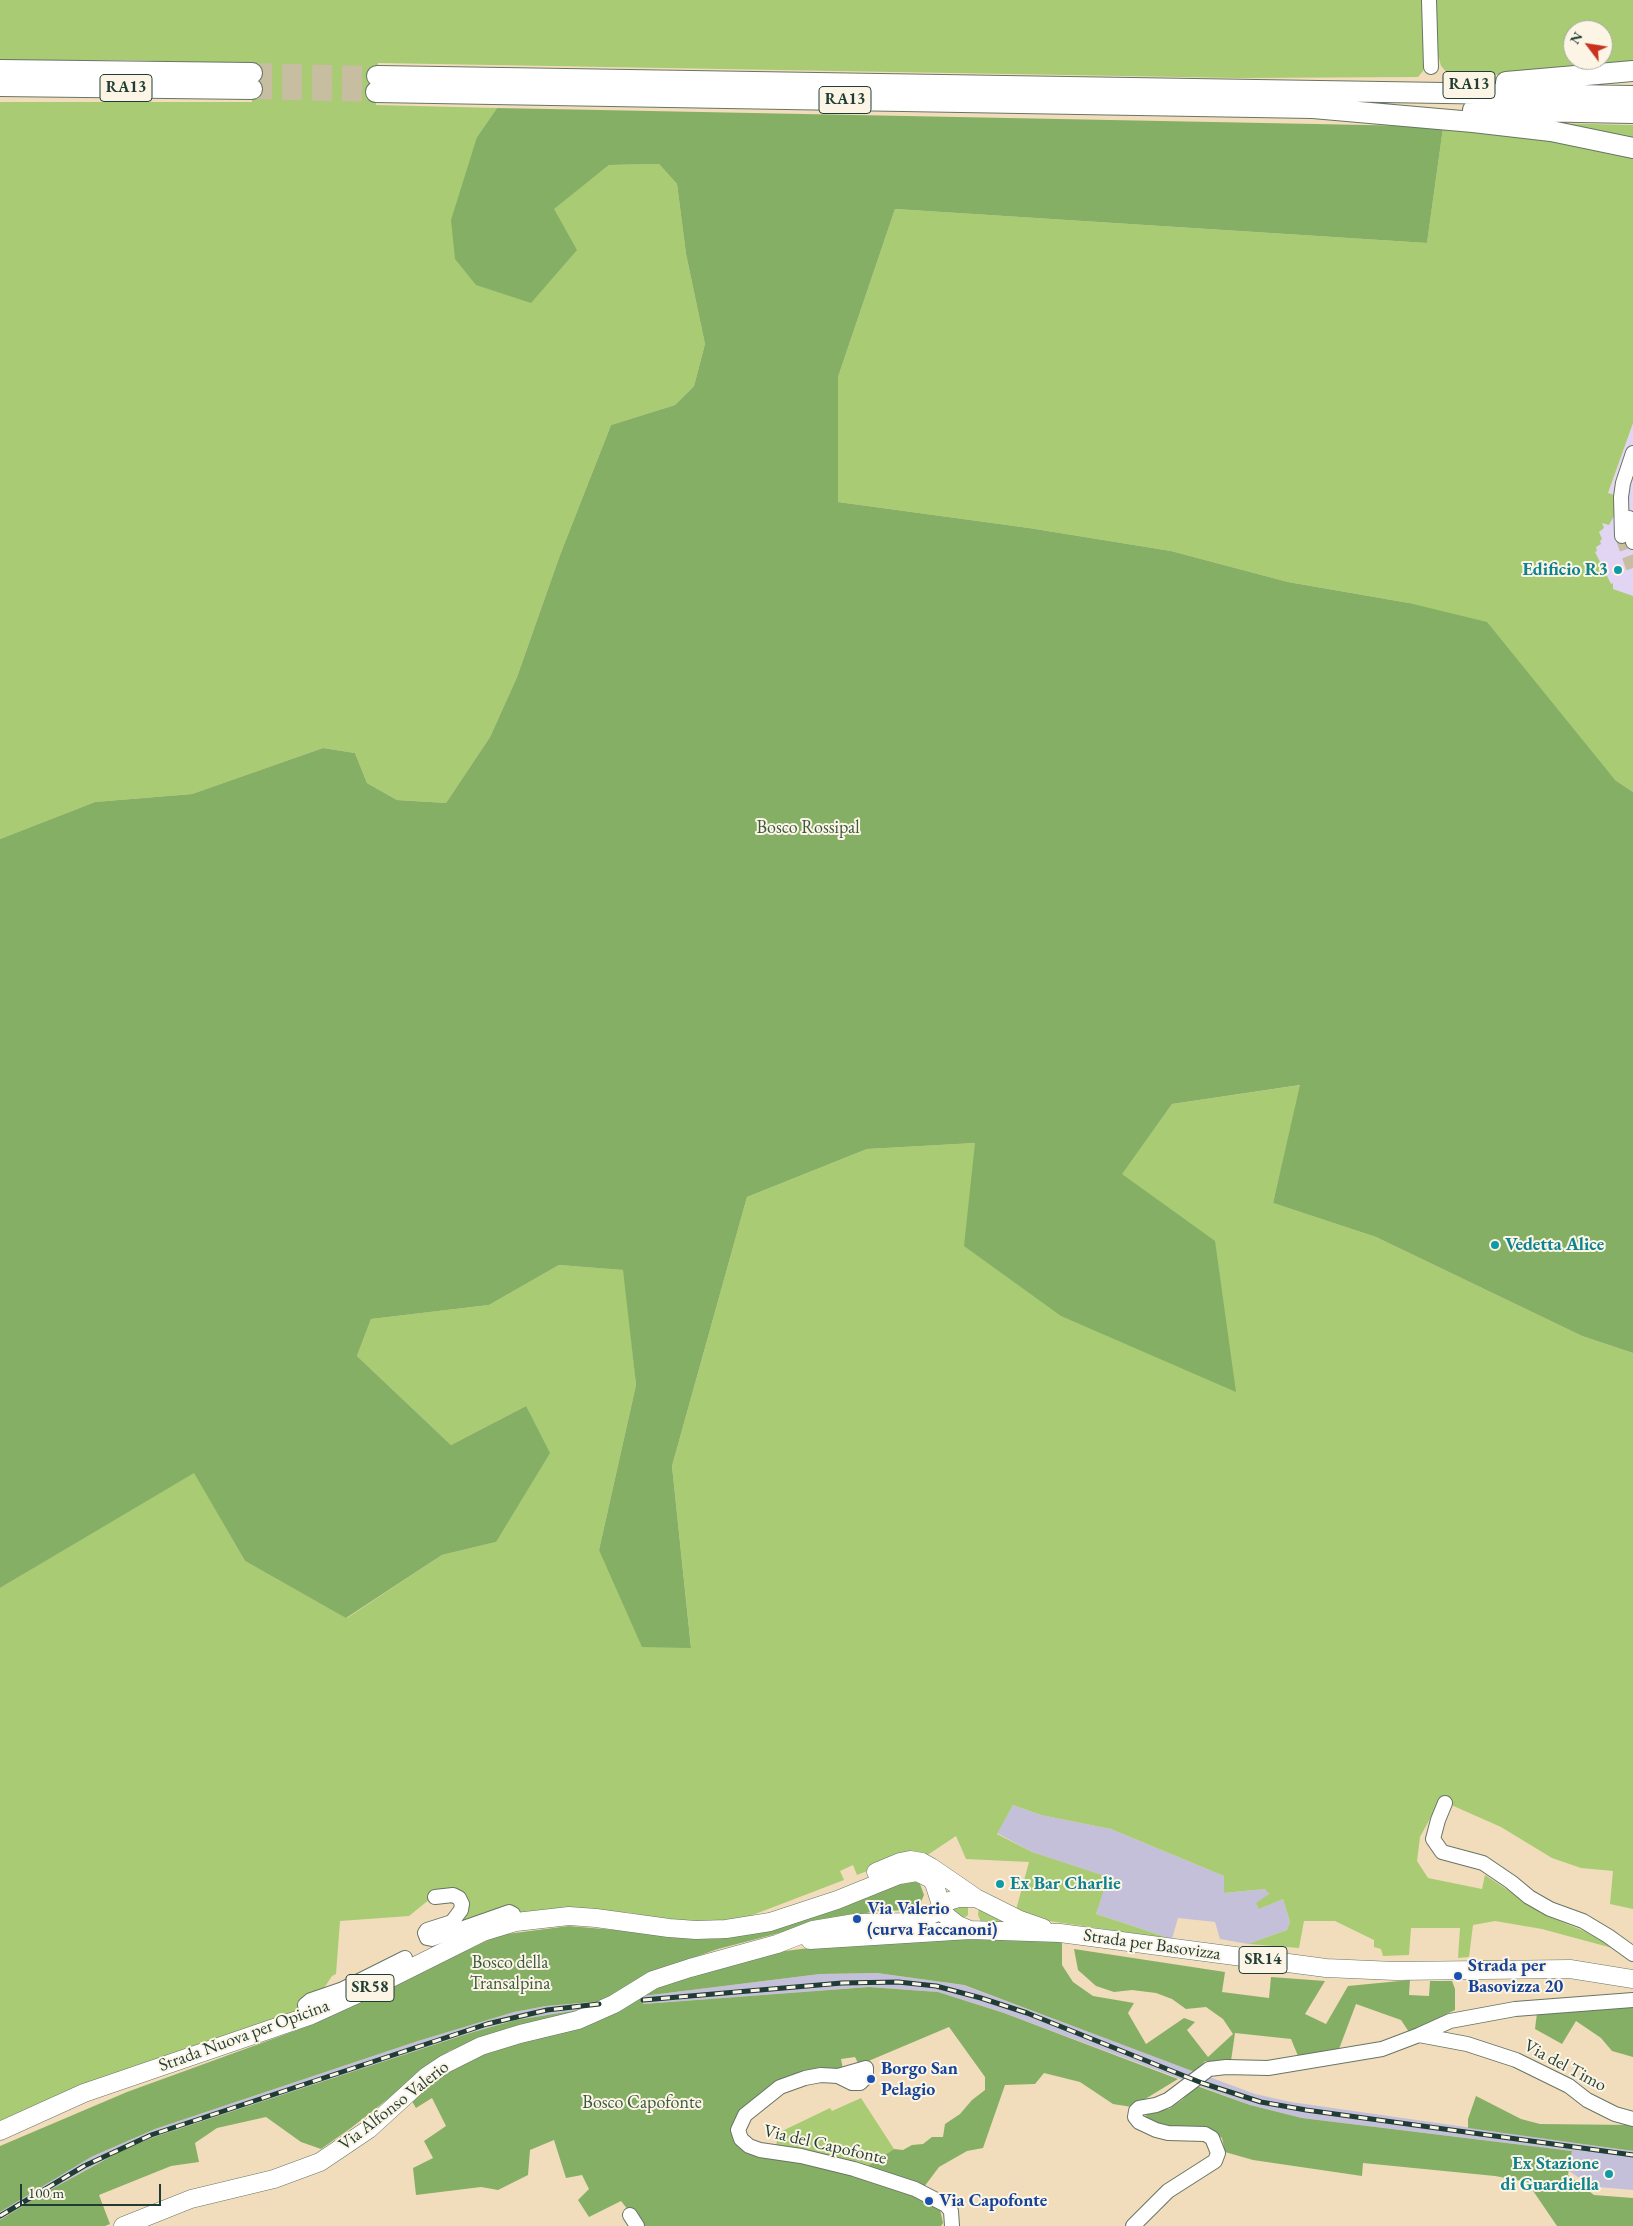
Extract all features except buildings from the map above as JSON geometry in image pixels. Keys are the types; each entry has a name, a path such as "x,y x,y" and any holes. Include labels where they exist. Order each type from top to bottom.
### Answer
{"highway":[{"name":"RA13","path":"0,70 252,81 0,86"},
{"name":"RA13","path":"377,84 1309,100 1633,71"},
{"path":"1309,100 1633,96"},
{"name":"RA13","path":"1309,100 1542,130 1633,148"},
{"path":"1309,100 1633,113"}],"main road":[{"name":"Strada Nuova per Opicina","path":"0,2131 84,2093 309,2016 377,1985 483,1932 516,1922 569,1916 696,1930 726,1929 770,1922 811,1909 910,1872 933,1875"},
{"name":"Strada per Basovizza","path":"933,1875 1020,1920 1060,1933"},
{"path":"916,1933 931,1924 938,1917 941,1907 933,1875"},
{"path":"884,1922 908,1919 925,1910 931,1900 933,1875"},
{"path":"941,1907 949,1901 960,1898 976,1898"},
{"name":"Strada per Basovizza","path":"941,1907 949,1919 970,1930"},
{"name":"Via Alfonso Valerio","path":"123,2226 192,2199 274,2179 320,2162 369,2129 427,2076 445,2064 480,2046 578,2020 602,2010 653,1980 776,1944 813,1930 840,1924 923,1920 941,1907"},
{"name":"Strada per Basovizza","path":"916,1933 970,1930 1060,1933 1326,1968 1395,1971 1570,1969 1633,1979"},
{"name":"Via Alfonso Valerio","path":"776,1944 916,1933"}],"street":[{"path":"1429,0 1431,67"},
{"path":"1628,539 1620,497 1633,453"},
{"path":"1628,539 1628,510 1633,479"},
{"path":"1445,1803 1433,1839 1442,1852 1483,1864 1534,1900 1583,1921 1633,1954"},
{"path":"435,1897 453,1895 462,1904 461,1910 452,1922 427,1930 425,1933 427,1938 432,1939 509,1912 513,1914 516,1922"},
{"path":"309,2016 306,2004 311,2000 343,1988 405,1958"},
{"path":"1140,2224 1168,2191 1215,2162 1218,2153 1212,2138 1205,2134 1168,2133 1145,2126 1135,2118 1136,2111 1139,2108 1156,2105 1168,2100 1209,2069 1226,2067 1268,2068 1382,2049 1419,2036 1450,2021 1515,2008 1633,2000"},
{"name":"Via del Timo","path":"1419,2036 1467,2044 1516,2060 1569,2086 1587,2100 1616,2114 1633,2119"},
{"name":"Via del Capofonte","path":"838,2076 821,2075 805,2078 780,2087 745,2115 740,2122 738,2130 740,2138 749,2146 760,2150 800,2156 854,2169 915,2189 946,2205 951,2211 952,2226"}],"shaded area":[{"path":"1633,423 1633,602 1596,584 1585,561"},
{"path":"1013,1805 1041,1815 1111,1829 1224,1876 1224,1893 1265,1889 1269,1893 1259,1909 1283,1899 1290,1922 1287,1930 1248,1944 1220,1939 1215,1922 1178,1918 1172,1939 1096,1914 1107,1877 1032,1852 997,1833"},
{"path":"877,1973 963,1985 1255,2094 1291,2102 1633,2151 1633,2190 1598,2187 1585,2182 1569,2171 1572,2151 1302,2118 1250,2105 1004,2013 938,1992 869,1987 643,2004 643,1996 820,1974"},
{"path":"604,2001 591,2008 516,2020 470,2033 154,2137 121,2151 80,2173 0,2220 0,2212 56,2177 91,2157 155,2129 418,2041 514,2012 546,2006"}],"green space":[{"path":"0,0 1425,0 1426,63 1418,77 1237,78 378,63 376,105 497,108 477,137 553,209 609,165 659,164 677,184 686,254 705,344 694,386 675,405 611,425 560,555 517,677 490,737 446,803 397,800 367,783 355,753 323,748 192,794 95,802 0,839 0,102 252,102 252,89 251,64 126,60 0,61"},
{"path":"1435,0 1633,0 1633,62 1613,64 1613,20 1563,20 1563,69 1520,74 1450,76 1441,66 1437,51"},
{"name":"Bosco Rossipal","path":"497,108 1443,128 1427,243 895,209 838,377 838,502 1029,528 1171,551 1288,582 1409,603 1487,622 1615,780 1633,792 1633,1353 1582,1336 1376,1237 1273,1203 1300,1085 1172,1104 1122,1174 1215,1241 1236,1392 1061,1316 964,1246 975,1143 867,1149 747,1197 672,1466 691,1648 642,1647 599,1550 636,1385 623,1270 559,1265 489,1305 371,1319 357,1356 451,1445 526,1406 550,1453 496,1542 442,1555 346,1618 245,1561 194,1473 0,1588 0,839 95,802 192,794 323,748 355,753 367,783 397,800 446,803 490,737 517,677 560,555 611,425 675,405 694,386 705,344 686,254 677,184 659,164 609,165 554,209 577,250 531,303 476,285 455,259 451,220 477,137"},
{"path":"1549,123 1633,125 1633,142"},
{"path":"1443,128 1559,140 1633,158 1633,423 1608,493 1618,496 1617,510 1609,525 1602,523 1604,528 1599,532 1602,539 1600,541 1601,544 1596,547 1597,551 1595,552 1611,584 1613,583 1613,589 1633,596 1633,792 1615,780 1409,603 1288,582 1171,551 1029,528 838,502 838,377 895,209 1427,243"},
{"path":"1301,1085 1273,1203 1376,1237 1582,1336 1633,1353 1633,1909 1610,1904 1613,1871 1581,1868 1552,1858 1501,1827 1440,1800 1420,1837 1417,1861 1428,1878 1482,1889 1485,1875 1547,1916 1584,1931 1616,1949 1542,1929 1495,1921 1473,1925 1469,1957 1458,1958 1460,1928 1411,1928 1409,1955 1383,1956 1381,1949 1374,1947 1374,1940 1335,1921 1304,1921 1299,1948 1248,1944 1287,1930 1290,1922 1283,1899 1259,1909 1256,1903 1269,1894 1265,1889 1224,1893 1224,1876 1111,1829 1041,1815 1013,1805 997,1834 1032,1852 1108,1877 1096,1914 1172,1939 1042,1920 1016,1910 1029,1862 966,1859 956,1836 926,1856 907,1855 857,1875 853,1865 840,1871 844,1880 750,1916 717,1924 677,1924 632,1913 569,1907 518,1915 438,1934 465,1898 430,1899 409,1916 340,1921 336,1974 332,1976 324,1988 311,1992 301,2000 301,2009 0,2125 0,1588 194,1472 245,1561 347,1618 442,1555 496,1542 526,1406 451,1445 357,1356 371,1319 489,1305 559,1265 624,1270 636,1385 599,1550 691,1647 672,1466 747,1197 867,1149 975,1143 1215,1242 1121,1174 1172,1104"},
{"name":"Bosco della Transalpina","path":"911,1880 920,1884 924,1895 920,1904 912,1910 876,1911 818,1923 718,1949 649,1973 604,2001 546,2006 514,2012 418,2041 155,2129 91,2157 0,2212 0,2146 127,2092 311,2025 499,1935 569,1926 719,1939 759,1930"},
{"path":"968,1903 968,1915 964,1918 959,1919 949,1908"},
{"path":"979,1906 1021,1928 981,1922 978,1915"},
{"name":"Bosco Capofonte","path":"978,1937 1062,1941 1062,1965 1073,1982 1093,1996 1134,2003 1128,2013 1146,2044 1184,2018 1195,2022 1187,2030 1208,2057 1233,2034 1223,2019 1206,2007 1186,2009 1172,1999 1156,1993 1132,1990 1114,1992 1096,1986 1078,1970 1074,1949 1225,1972 1222,1992 1269,1998 1271,1977 1325,1981 1305,2014 1326,2024 1348,1986 1410,1980 1409,1995 1429,1996 1430,1981 1452,1981 1455,1989 1455,2010 1409,2032 1401,2020 1356,2004 1339,2049 1298,2056 1291,2039 1235,2033 1231,2061 1205,2061 1195,2072 964,1985 877,1973 820,1974 643,1996 643,2004 869,1987 938,1992 1004,2013 1178,2079 1132,2107 1113,2104 1080,2082 1044,2073 1035,2084 1005,2085 983,2148 967,2151 939,2167 924,2187 866,2167 894,2149 903,2150 912,2145 923,2144 932,2137 943,2137 945,2124 960,2114 972,2100 985,2090 985,2077 949,2027 859,2065 855,2057 841,2059 843,2069 826,2068 797,2074 740,2113 734,2121 731,2132 735,2141 823,2166 918,2197 940,2209 943,2223 941,2226 641,2226 621,2201 589,2217 578,2200 589,2189 582,2175 566,2178 554,2140 530,2150 528,2175 498,2190 481,2187 416,2195 413,2168 433,2158 424,2141 446,2126 432,2098 416,2108 410,2098 434,2079 476,2054 679,1977 777,1952 842,1944"},
{"path":"1633,2006 1633,2057 1612,2051 1601,2038 1576,2021 1562,2044 1535,2029 1537,2013"},
{"name":"Bosco della Transalpina","path":"591,2008 490,2035 449,2051 351,2128 321,2149 301,2142 266,2117 217,2128 195,2143 199,2162 171,2166 99,2195 110,2224 105,2226 0,2226 0,2220 39,2196 121,2151 154,2137 470,2033 516,2020"},
{"path":"1197,2086 1250,2105 1302,2118 1572,2151 1568,2175 1594,2195 1633,2198 1633,2226 1557,2226 1527,2182 1495,2176 1363,2163 1362,2176 1253,2160 1225,2152 1222,2138 1208,2129 1170,2127 1154,2123 1146,2117 1147,2111 1169,2109"},
{"path":"1476,2096 1521,2119 1540,2124 1633,2125 1633,2151 1468,2128 1468,2119"},
{"path":"861,2098 894,2149 866,2167 776,2147 778,2133 830,2108 832,2111"}],"tunnel":[{"path":"252,73 377,76"},
{"path":"252,89 376,92"},
{"path":"1622,536 1633,568"}],"railway":[{"path":"643,2000 842,1983 898,1982 936,1986 1027,2013 1202,2083 1261,2102 1306,2110 1633,2155"},
{"path":"0,2216 84,2166 151,2135 487,2024 547,2010 599,2004"}],"place":[{"name":"Edificio R3","path":"1618,570"},
{"name":"Vedetta Alice","path":"1495,1245"},
{"name":"Ex Bar Charlie","path":"1000,1884"},
{"name":"Via Valerio (curva Faccanoni)","path":"857,1919"},
{"name":"Strada per Basovizza 20","path":"1458,1976"},
{"name":"Borgo San Pelagio","path":"871,2079"},
{"name":"Ex Stazione di Guardiella","path":"1609,2174"},
{"name":"Via Capofonte","path":"929,2201"}]}
